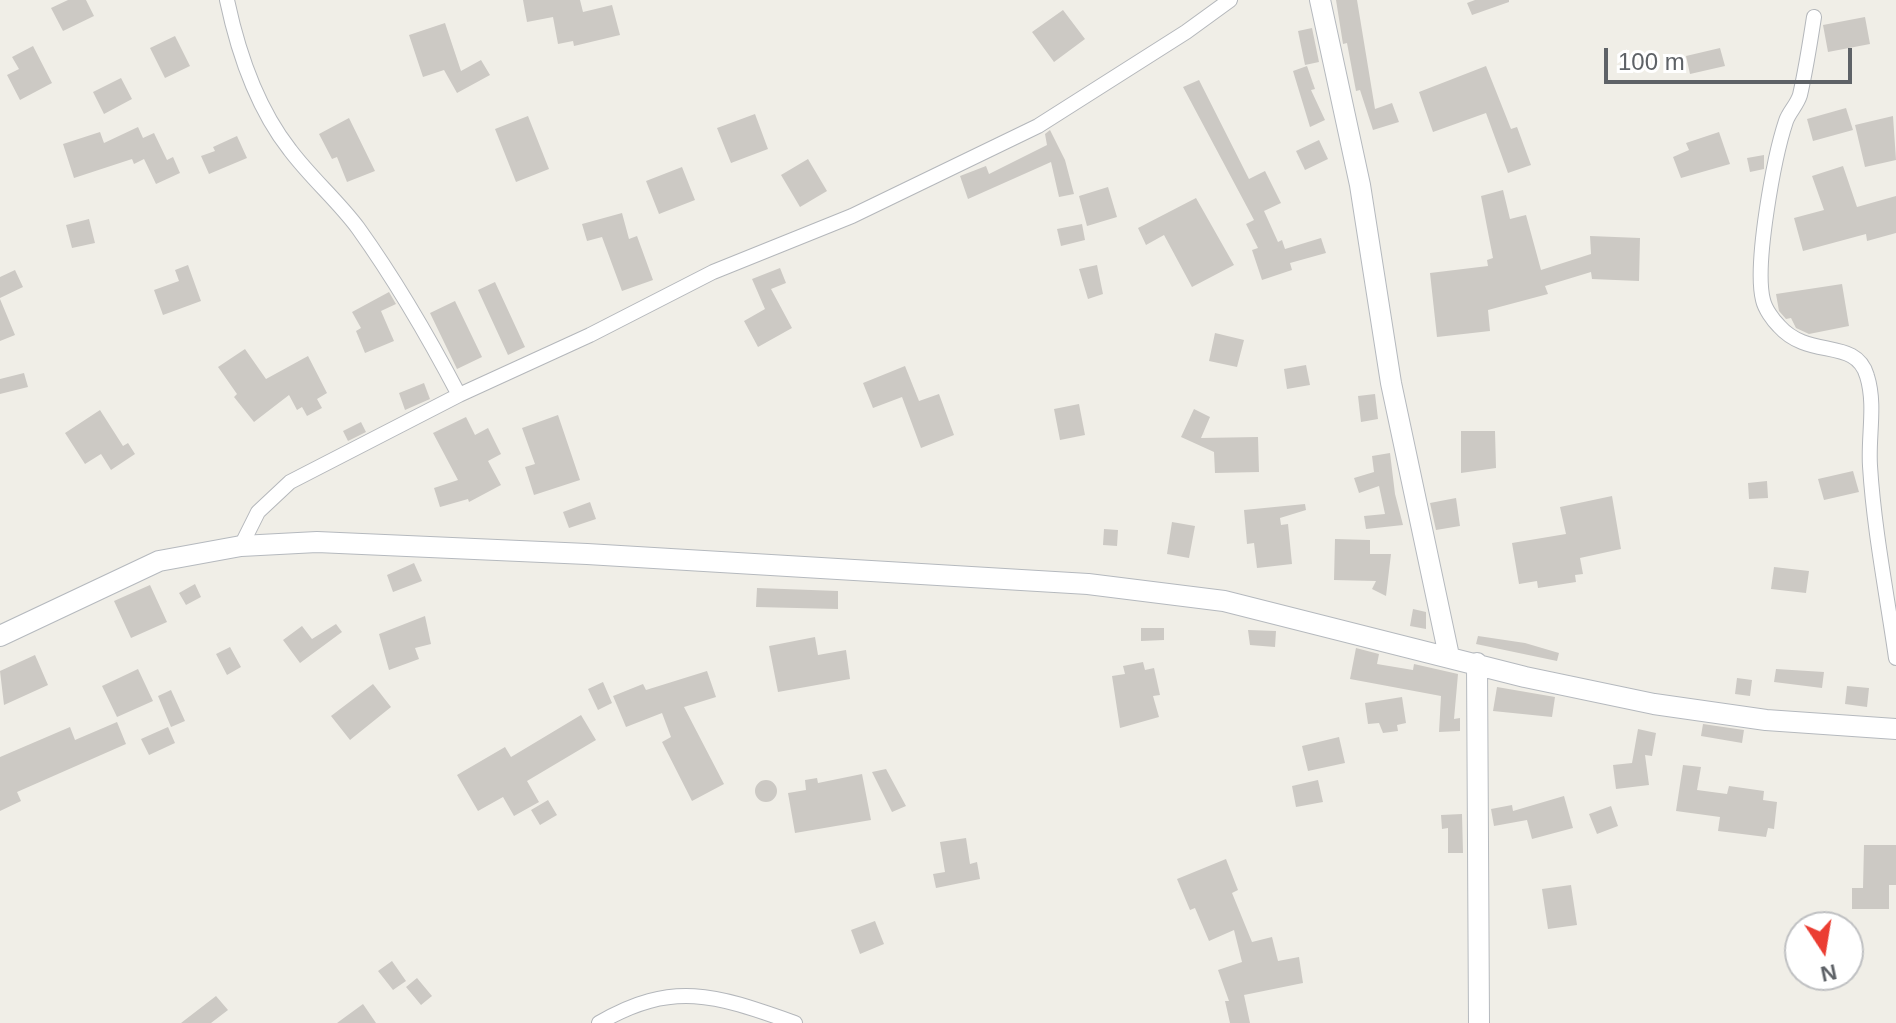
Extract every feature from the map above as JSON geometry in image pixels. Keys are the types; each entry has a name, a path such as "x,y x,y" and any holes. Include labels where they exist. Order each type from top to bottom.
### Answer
{"main road":[{"path":"1320,0 1360,185 1391,383 1449,656"},
{"path":"0,636 159,561 241,546 317,542 1088,584 1224,601 1654,704 1766,720 1896,729"},
{"path":"1477,663 1479,1023"}],"street":[{"path":"227,0 237,46 262,102 289,149 358,229 420,321 459,395"},
{"path":"241,546 258,512 290,482 459,395 590,335 713,272 852,216 1038,126 1186,32 1230,0"},
{"path":"1814,17 1798,100 1787,117 1777,153 1762,269 1763,302 1776,324 1798,343 1817,349 1843,349 1859,360 1867,373 1871,395 1870,466 1896,658"},
{"path":"599,1023 634,1002 674,996 706,996 795,1023"}],"building":[{"path":"68,0 86,0 94,16 63,31 51,8"},
{"path":"523,0 580,0 583,12 612,5 620,35 574,46 573,41 558,44 553,17 527,22"},
{"path":"1336,0 1357,0 1375,109 1392,103 1399,122 1373,130 1360,90 1356,91 1347,43 1343,44"},
{"path":"1475,0 1509,2 1472,15 1467,3"},
{"path":"1063,10 1085,39 1054,62 1032,32"},
{"path":"1865,17 1870,44 1828,52 1823,25"},
{"path":"445,23 461,71 481,60 490,75 457,93 444,70 423,77 409,35"},
{"path":"1312,28 1319,62 1305,65 1298,31"},
{"path":"175,36 190,66 165,78 150,48"},
{"path":"33,46 52,83 20,100 7,75 19,69 12,57"},
{"path":"1720,48 1725,66 1690,74 1686,56"},
{"path":"1307,66 1315,89 1311,90 1325,120 1310,127 1293,71"},
{"path":"1486,66 1511,129 1517,127 1531,165 1508,173 1486,113 1433,132 1419,92"},
{"path":"121,78 132,99 104,114 93,92"},
{"path":"1199,80 1249,179 1265,171 1281,203 1264,211 1278,242 1282,240 1285,249 1321,238 1326,253 1290,263 1292,270 1262,280 1252,250 1258,248 1246,224 1254,220 1183,87"},
{"path":"1846,108 1853,130 1813,141 1807,119"},
{"path":"755,114 768,149 731,163 717,128"},
{"path":"528,116 549,169 516,182 495,129"},
{"path":"1893,116 1896,160 1865,167 1855,125"},
{"path":"349,118 375,171 347,182 337,157 332,159 319,134"},
{"path":"138,127 143,138 154,133 167,160 173,157 180,173 156,184 144,159 134,164 132,159 74,178 63,144 100,132 104,143"},
{"path":"1050,130 1065,160 1074,194 1059,197 1051,162 968,199 960,176 986,166 989,174 1047,145 1045,134"},
{"path":"1719,132 1730,164 1681,178 1673,157 1689,150 1686,143"},
{"path":"237,136 247,158 209,174 201,156 215,151 213,147"},
{"path":"1319,140 1328,159 1305,170 1296,151"},
{"path":"1764,155 1764,169 1750,172 1747,158"},
{"path":"808,159 827,191 800,207 781,175"},
{"path":"1843,166 1857,207 1896,196 1896,233 1867,241 1866,234 1803,251 1794,218 1824,210 1812,176"},
{"path":"682,167 695,200 659,214 646,181"},
{"path":"1108,187 1117,217 1087,226 1079,196"},
{"path":"1503,190 1510,219 1526,215 1541,270 1591,254 1590,236 1640,238 1639,281 1592,279 1591,272 1545,286 1548,294 1488,310 1490,331 1437,337 1430,273 1488,266 1487,260 1493,258 1481,196"},
{"path":"1196,198 1234,265 1192,287 1164,235 1146,245 1138,228"},
{"path":"622,213 629,239 637,236 653,280 622,291 602,237 587,241 582,224"},
{"path":"89,219 95,243 72,248 66,225"},
{"path":"1082,224 1085,240 1061,246 1057,229"},
{"path":"188,265 201,301 163,315 154,290 179,281 175,270"},
{"path":"1097,265 1103,294 1088,299 1079,269"},
{"path":"780,268 786,283 771,289 792,328 758,347 744,321 765,309 752,279"},
{"path":"15,270 23,287 0,298 0,277"},
{"path":"495,282 525,347 508,355 478,290"},
{"path":"1842,284 1849,326 1809,334 1796,328 1791,318 1786,319 1779,311 1776,294"},
{"path":"389,292 396,304 381,311 394,341 365,353 356,331 361,328 352,312"},
{"path":"0,299 15,335 0,341"},
{"path":"455,301 482,357 457,369 430,313"},
{"path":"1215,333 1244,340 1237,367 1209,361"},
{"path":"245,349 266,379 308,356 327,393 317,399 322,408 307,416 302,407 297,410 289,395 254,422 234,397 237,394 218,367"},
{"path":"1306,365 1310,385 1287,389 1284,369"},
{"path":"905,366 919,401 939,394 954,435 921,448 902,397 873,408 863,383"},
{"path":"24,373 28,387 0,394 0,379"},
{"path":"424,383 430,399 405,410 399,393"},
{"path":"1375,394 1378,419 1361,422 1358,396"},
{"path":"1079,404 1085,435 1060,440 1054,409"},
{"path":"1194,409 1210,417 1201,438 1258,437 1259,472 1215,473 1214,452 1181,437"},
{"path":"100,410 123,446 128,443 135,454 111,470 101,454 85,464 65,433"},
{"path":"558,415 580,480 534,495 525,467 535,464 522,428"},
{"path":"466,417 475,435 488,428 501,454 488,461 501,485 469,502 468,499 440,507 434,488 458,480 433,433"},
{"path":"361,422 366,432 348,441 343,431"},
{"path":"1461,431 1495,431 1496,468 1461,473"},
{"path":"1390,453 1403,525 1366,529 1364,516 1385,514 1379,486 1359,493 1354,478 1374,472 1372,456"},
{"path":"1853,471 1859,492 1824,500 1818,479"},
{"path":"1767,481 1768,498 1749,499 1748,483"},
{"path":"1612,496 1621,549 1580,558 1583,574 1575,575 1576,582 1538,588 1537,581 1519,584 1512,543 1566,534 1560,507"},
{"path":"1456,498 1460,526 1436,530 1430,503"},
{"path":"590,502 596,519 569,528 563,512"},
{"path":"1305,504 1306,510 1280,518 1281,525 1288,524 1292,564 1257,568 1254,543 1247,544 1244,510"},
{"path":"1172,522 1195,526 1189,558 1167,554"},
{"path":"1104,529 1118,530 1117,546 1103,545"},
{"path":"1335,539 1370,540 1370,554 1391,554 1386,596 1372,589 1376,581 1334,580"},
{"path":"414,563 422,581 393,592 387,575"},
{"path":"1774,567 1809,571 1806,593 1771,589"},
{"path":"195,584 201,597 186,605 179,593"},
{"path":"150,585 167,622 131,638 114,601"},
{"path":"757,588 838,591 838,609 756,607"},
{"path":"1413,609 1426,612 1426,629 1410,626"},
{"path":"425,616 431,644 415,648 419,659 389,670 379,634"},
{"path":"336,624 342,632 300,663 283,640 302,626 312,639"},
{"path":"1141,628 1164,628 1164,640 1141,641"},
{"path":"1248,630 1276,631 1275,647 1250,645"},
{"path":"1478,636 1525,643 1559,653 1557,661 1476,644"},
{"path":"815,637 818,655 846,650 850,679 778,692 769,646"},
{"path":"230,647 241,667 227,675 216,654"},
{"path":"1356,648 1379,654 1377,664 1413,670 1414,664 1458,674 1454,719 1460,718 1460,731 1439,732 1441,696 1350,679"},
{"path":"35,655 48,685 4,705 0,671"},
{"path":"1143,662 1145,670 1154,668 1160,695 1153,696 1159,717 1120,728 1112,676 1125,674 1123,666"},
{"path":"138,669 153,701 117,717 102,686"},
{"path":"1776,669 1824,672 1822,688 1774,682"},
{"path":"707,671 716,697 684,707 724,784 692,801 662,742 671,737 662,713 626,727 613,696 643,684 646,690"},
{"path":"1737,678 1752,680 1750,696 1735,694"},
{"path":"603,682 612,703 598,710 588,689"},
{"path":"373,684 391,707 350,740 331,716"},
{"path":"1847,686 1869,688 1867,707 1845,704"},
{"path":"1497,687 1555,697 1552,717 1493,711"},
{"path":"171,690 185,721 171,727 158,696"},
{"path":"1402,697 1406,723 1397,725 1398,731 1383,733 1379,723 1368,724 1365,703"},
{"path":"581,715 596,740 527,781 539,802 514,816 503,797 478,811 457,775 505,747 511,757"},
{"path":"117,722 126,744 17,792 21,801 0,811 0,757 70,727 75,740"},
{"path":"1703,724 1744,730 1742,743 1701,736"},
{"path":"168,727 175,743 149,755 141,739"},
{"path":"1638,729 1656,733 1652,756 1645,755 1649,785 1616,789 1613,765 1632,763"},
{"path":"1339,737 1345,763 1308,771 1302,746"},
{"path":"1683,765 1701,767 1697,790 1727,794 1729,786 1764,791 1763,800 1777,802 1774,829 1768,828 1766,837 1718,831 1720,817 1676,811"},
{"path":"886,769 906,806 892,812 872,772"},
{"path":"862,774 871,820 795,833 788,793 806,790 805,780 817,778 818,783"},
{"path":"766,780 774,783 777,791 774,799 766,802 758,799 755,791 758,783"},
{"path":"1318,780 1323,802 1296,807 1292,786"},
{"path":"1564,796 1573,828 1532,839 1527,820 1494,826 1491,809 1512,805 1513,811"},
{"path":"548,800 557,815 540,825 531,810"},
{"path":"1611,806 1618,826 1597,834 1589,814"},
{"path":"1462,814 1463,853 1448,853 1448,828 1442,829 1441,815"},
{"path":"966,838 970,864 977,862 980,879 936,888 933,874 945,872 940,842"},
{"path":"1864,845 1896,845 1896,885 1889,885 1889,909 1852,909 1852,888 1863,888"},
{"path":"1226,859 1238,890 1232,893 1252,942 1272,937 1278,961 1299,957 1303,983 1244,995 1250,1023 1230,1023 1225,1001 1229,1001 1218,970 1242,962 1234,930 1209,941 1195,908 1190,910 1177,879"},
{"path":"1571,885 1577,925 1548,929 1542,889"},
{"path":"875,921 884,944 860,954 851,930"},
{"path":"392,961 406,981 393,990 378,971"},
{"path":"417,978 432,996 421,1005 406,987"},
{"path":"216,996 228,1010 211,1023 181,1023"},
{"path":"363,1004 376,1023 337,1023"}]}
